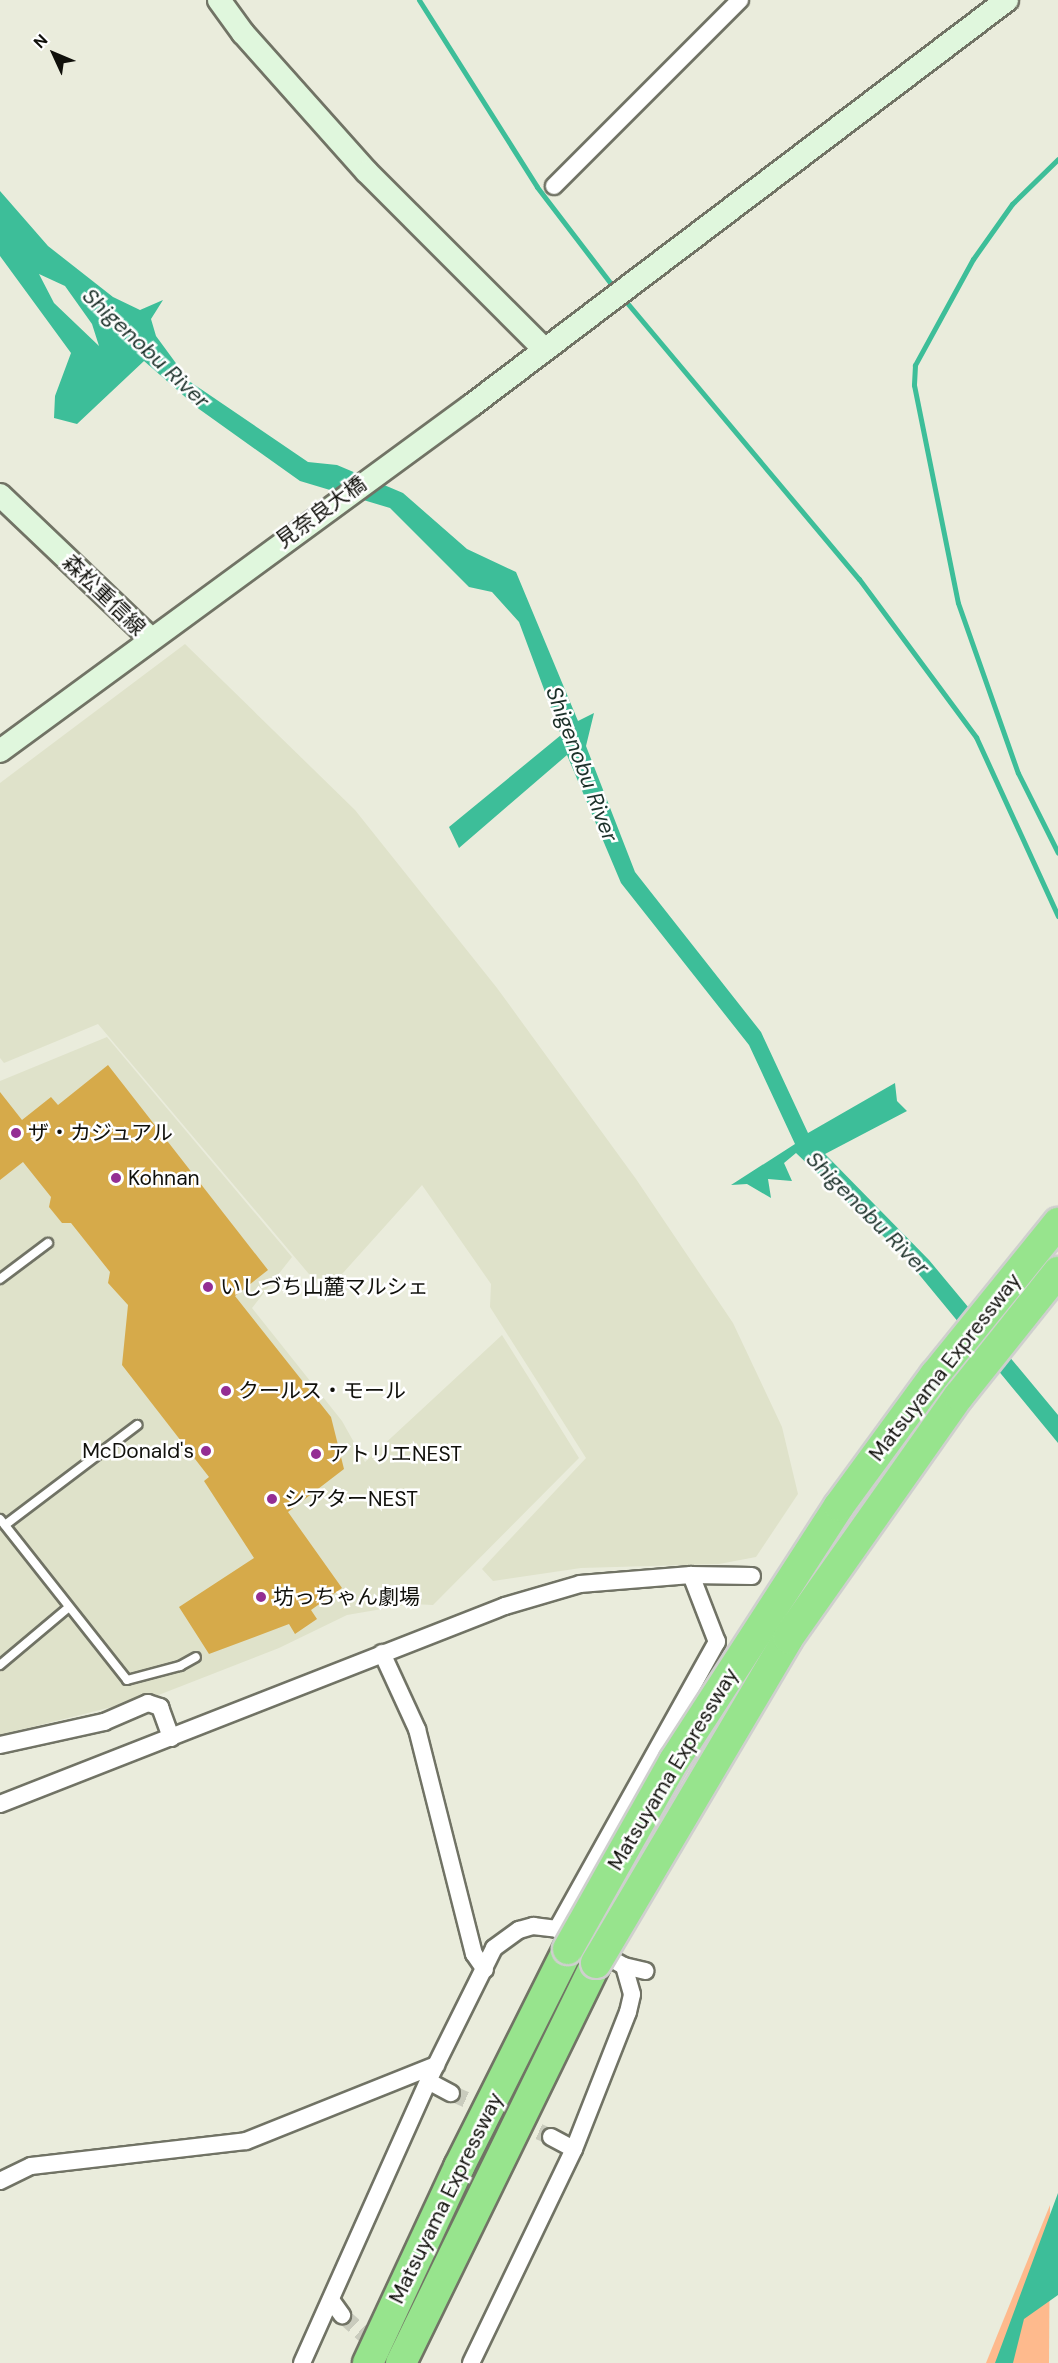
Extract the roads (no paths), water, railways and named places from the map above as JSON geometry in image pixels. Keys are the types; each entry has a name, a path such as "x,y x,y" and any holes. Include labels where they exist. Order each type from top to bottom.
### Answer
{"highway":[{"name":"Matsuyama Expressway","path":"368,2363 562,1939 826,1526 935,1376 1058,1223"},
{"name":"Matsuyama Expressway","path":"401,2363 610,1964 788,1638 952,1405 1058,1272"}],"street":[{"path":"219,0 243,33 367,172 543,348"},
{"path":"554,186 740,0"},
{"name":"見奈良大橋","path":"151,639 181,614 461,409 1007,0"},
{"name":"森松重信線","path":"0,495 151,639 0,751"},
{"path":"562,1939 717,1642 691,1575"},
{"path":"0,1804 505,1606 580,1584 691,1575 752,1576"},
{"path":"382,1653 417,1729 474,1954 485,1970"},
{"path":"0,1745 104,1722 148,1703 160,1707 171,1738"},
{"path":"302,2363 428,2081 504,1937 533,1926 610,1964 645,1971"},
{"path":"471,2363 574,2150 628,2012 632,1994 610,1964"},
{"path":"0,2181 31,2166 246,2141 436,2065"},
{"path":"428,2081 451,2093"},
{"path":"551,2137 574,2150"},
{"path":"331,2300 342,2315"}],"lane":[{"path":"0,1279 48,1243"},
{"path":"137,1425 2,1522 127,1680 180,1666 196,1657"},
{"path":"0,1665 68,1608"}],"water":[{"name":"Shigenobu River","path":"0,191 48,246 113,297 140,310 163,300 151,319 156,336 189,381 308,462 337,465 403,493 467,549 516,572 578,721 594,713 586,746 635,872 761,1032 808,1133 895,1083 897,1101 907,1111 825,1154 929,1260 1058,1415 1058,1443 903,1255 796,1153 784,1163 792,1181 768,1179 771,1198 747,1184 731,1185 795,1144 749,1045 621,883 567,755 459,848 449,827 561,735 519,622 492,592 469,587 390,508 300,481 199,409 144,361 77,424 54,418 55,396 71,353 0,256","holes":["39,274 65,286 92,324 99,346 54,303"]},
{"path":"1058,2193 1058,2295 1024,2319 1013,2363 995,2363"}],"waterway":[{"path":"419,0 537,187 615,289"},
{"path":"1058,159 1012,204 973,259 915,365 914,385 958,603 1018,773 1058,853"},
{"path":"623,298 859,579 976,737 1058,916"}],"tunnel":[{"path":"451,2093 551,2137"},
{"path":"342,2315 381,2350"}],"place":[{"name":"ザ・カジュアル","path":"16,1133"},
{"name":"Kohnan","path":"116,1178"},
{"name":"いしづち山麓マルシェ","path":"208,1287"},
{"name":"クールス・モール","path":"226,1391"},
{"name":"McDonald's","path":"206,1451"},
{"name":"アトリエNEST","path":"316,1454"},
{"name":"シアターNEST","path":"272,1499"},
{"name":"坊っちゃん劇場","path":"261,1597"}]}
